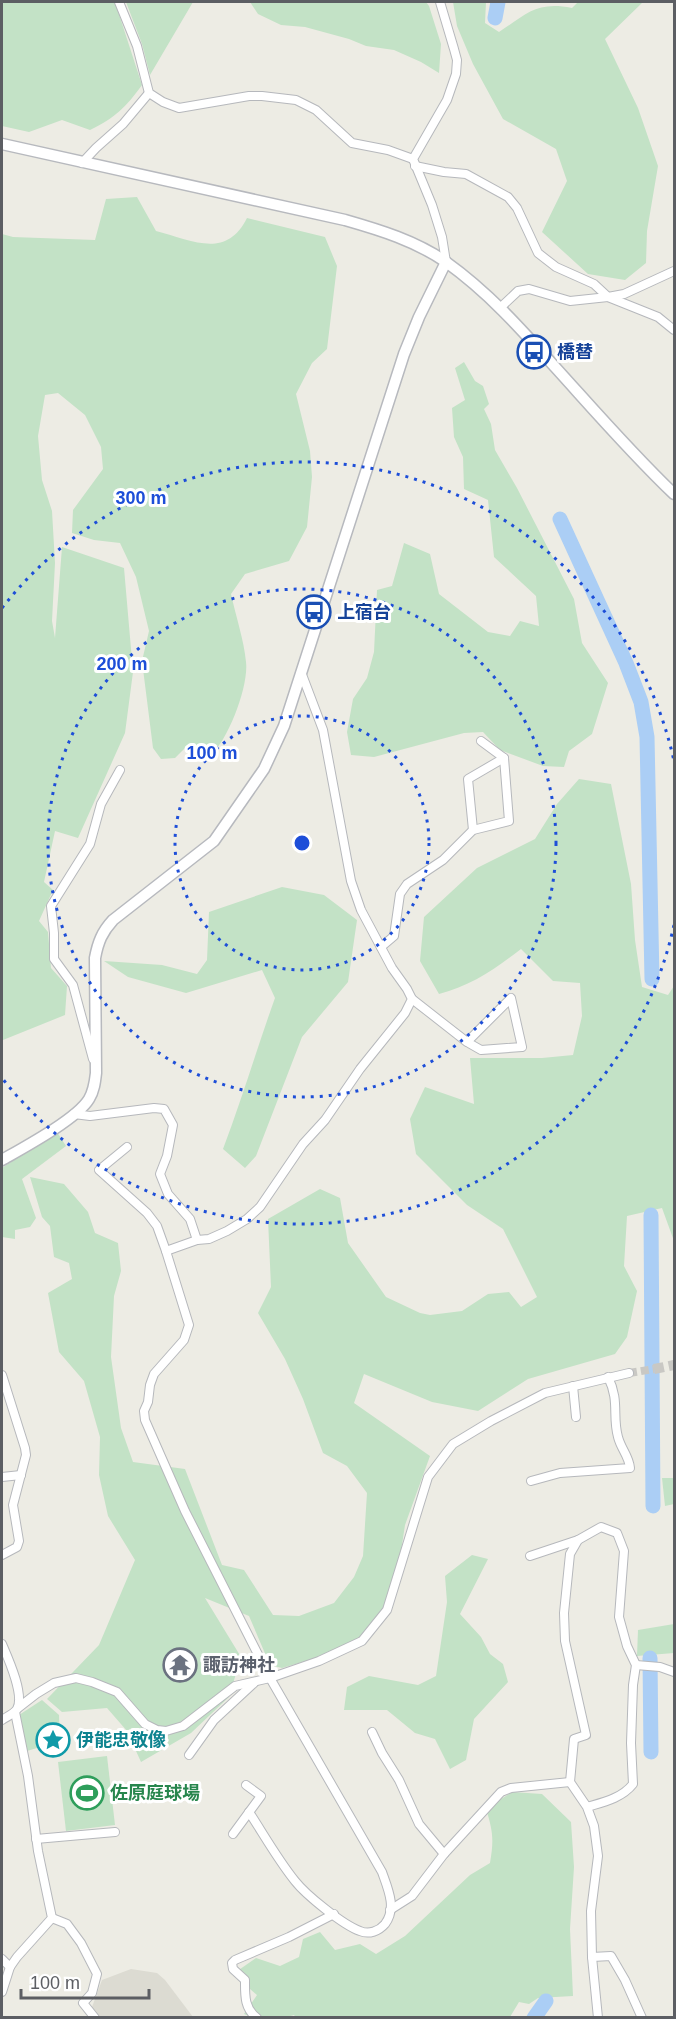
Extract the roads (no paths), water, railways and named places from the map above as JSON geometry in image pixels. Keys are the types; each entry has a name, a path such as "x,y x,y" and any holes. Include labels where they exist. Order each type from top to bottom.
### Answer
{"street":[{"path":"119,2 136,46 149,93 163,102 179,108 249,96 296,100 316,110 352,143 388,150 444,172 466,174 508,197 517,208 542,257 556,267 594,284 608,297 658,317 675,330"},
{"path":"414,162 447,100 456,74 457,60 440,2"},
{"path":"82,163 123,124 149,93"},
{"path":"2,144 345,220 387,232 446,262 475,284 500,308 632,452 675,494"},
{"path":"2,1160 74,1114 88,1101 94,1088 96,1072 94,975 98,942 101,936 112,920 214,841 264,769 284,726 404,354 446,262 442,237 434,211 414,162"},
{"path":"500,308 518,291 529,290 570,301 608,297 624,294 675,271"},
{"path":"301,672 323,730 351,881 361,910 392,968 412,999 467,1042 481,1050 522,1047 511,998 467,1042"},
{"path":"381,947 394,936 400,894 407,884 443,860 473,830 509,821 504,758 481,741"},
{"path":"473,830 468,779 504,758"},
{"path":"96,1072 73,985 54,959 51,906 90,844 101,804 120,770"},
{"path":"166,1251 197,1240 209,1239 227,1231 247,1219 260,1207 303,1144 325,1120 360,1068 405,1013 412,999"},
{"path":"74,1114 90,1116 154,1108 164,1110 173,1125 167,1156 160,1174 168,1194 190,1219 197,1240"},
{"path":"127,1147 99,1170 147,1213 157,1226 189,1325 183,1340 154,1374 144,1412 145,1420 185,1511 270,1678 374,1855 392,1901 384,1925 371,1933 357,1930 295,1882 249,1812"},
{"path":"2,1720 54,1683 76,1678 117,1692 145,1724 157,1730 166,1731 183,1726 235,1686 270,1678 336,1654 362,1641 387,1610 428,1477 453,1444 536,1397 629,1373"},
{"path":"2,1375 26,1448 14,1505 19,1541 17,1547 2,1555"},
{"path":"531,1481 560,1473 630,1468 629,1459 618,1437 615,1391 608,1377"},
{"path":"573,1386 576,1417"},
{"path":"2,1477 21,1475"},
{"path":"530,1556 578,1540 601,1527 617,1533 624,1551 619,1617 627,1647 639,1665"},
{"path":"578,1540 570,1554 564,1613 565,1641 586,1735 574,1739 570,1782 587,1807 594,1826 598,1856 591,1911 592,1957 598,2018"},
{"path":"2,1644 16,1682 19,1701 16,1710 27,1768 36,1839 52,1918"},
{"path":"639,1665 660,1667 675,1672"},
{"path":"587,1807 618,1797 627,1792 633,1784 631,1743 633,1684 639,1665"},
{"path":"189,1755 214,1720 257,1680"},
{"path":"372,1732 399,1780 419,1824 444,1854"},
{"path":"390,1910 412,1896 444,1854 501,1792 511,1788 570,1782"},
{"path":"233,1834 261,1796 246,1785"},
{"path":"36,1839 115,1832"},
{"path":"256,2018 246,2005 245,1980 233,1969 232,1963 334,1914"},
{"path":"2,1992 10,1967 52,1918"},
{"path":"52,1918 67,1924 81,1943 97,1974 92,1992 84,2003 95,2018"},
{"path":"592,1957 611,1956 642,2018"},
{"path":"2,1959 10,1967"}],"waterway":[{"path":"495,18 498,2"},
{"path":"560,519 626,663 641,702 647,737 652,979"},
{"path":"651,1215 653,1506"},
{"path":"650,1658 651,1752"},
{"path":"534,2018 546,2001"}],"tunnel":[{"path":"654,1369 674,1365"},
{"path":"629,1373 654,1369"}],"place":[{"name":"橋替","path":"534,352"},
{"name":"上宿台","path":"314,612"},
{"name":"諏訪神社","path":"180,1665"},
{"name":"伊能忠敬像","path":"53,1740"},
{"name":"佐原庭球場","path":"87,1793"}]}
